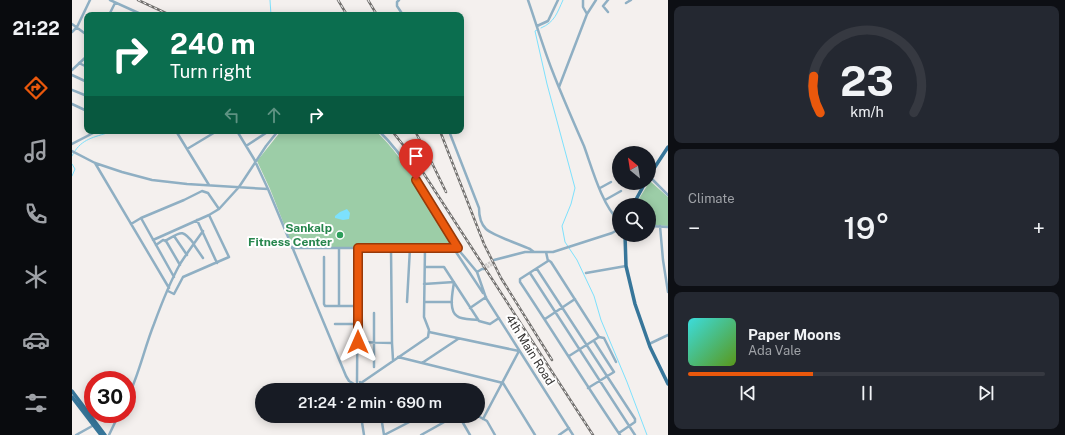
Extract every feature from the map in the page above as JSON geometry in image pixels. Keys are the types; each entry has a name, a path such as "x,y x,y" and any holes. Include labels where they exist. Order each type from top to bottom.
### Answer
{"main road":[{"path":"656,165 668,147"},
{"path":"625,242 626,266 635,304 649,344 668,384"},
{"path":"72,391 105,435"},
{"path":"72,397 101,435"}],"street":[{"path":"84,12 90,0"},
{"path":"110,0 136,12"},
{"path":"393,0 401,12"},
{"path":"397,6 397,2 399,0"},
{"path":"528,0 559,87 605,200 612,211"},
{"path":"537,26 548,21 558,0"},
{"path":"583,0 583,7 587,14"},
{"path":"559,87 587,14 596,0"},
{"path":"608,0 603,6 608,12"},
{"path":"626,3 631,0"},
{"path":"110,12 115,3"},
{"path":"72,32 77,27 84,12"},
{"path":"72,24 84,33"},
{"path":"72,70 84,59"},
{"path":"79,63 84,66"},
{"path":"72,75 84,81"},
{"path":"72,90 84,95"},
{"path":"72,109 74,105 84,110"},
{"path":"72,144 90,134"},
{"path":"178,134 209,185"},
{"path":"187,149 212,134"},
{"path":"239,134 255,161 268,189 346,376 352,383"},
{"path":"246,146 264,134"},
{"path":"153,240 209,215 219,208 239,187 255,161 276,134"},
{"name":"4th Main Road","path":"382,134 391,143 425,193 458,248 477,272 486,298 573,435"},
{"path":"450,134 479,208 480,219 486,230 534,252"},
{"path":"72,151 95,163 152,180 169,183 268,189"},
{"path":"95,163 168,290 174,294 182,278 229,257 209,215"},
{"path":"600,188 611,182"},
{"path":"656,183 668,195"},
{"path":"204,185 204,191"},
{"path":"131,224 141,218 204,191"},
{"path":"204,191 213,198 219,208"},
{"path":"605,200 621,191"},
{"path":"141,218 174,277"},
{"path":"197,220 217,263"},
{"path":"656,226 668,227"},
{"path":"660,226 662,260 668,292"},
{"path":"136,378 154,324 168,290 180,265 203,231"},
{"path":"156,245 180,233 185,233 203,258"},
{"path":"495,261 516,254 553,252 612,233"},
{"path":"174,236 186,255"},
{"path":"165,241 180,265"},
{"path":"292,248 458,248"},
{"path":"339,248 339,306"},
{"path":"357,382 358,248"},
{"path":"391,248 392,343 394,360"},
{"path":"407,302 410,248"},
{"path":"363,383 428,337 429,332 424,318 425,248"},
{"path":"453,248 486,298 470,308"},
{"path":"546,252 548,260 551,262 599,337 604,338 616,362"},
{"path":"324,257 325,306 358,306"},
{"path":"537,269 635,419 634,422 619,434 520,282 520,279 546,263 548,260"},
{"path":"586,273 626,266"},
{"path":"425,267 444,267 479,321"},
{"path":"477,272 483,268"},
{"path":"530,273 635,435"},
{"path":"424,284 454,282"},
{"path":"454,282 452,302 456,316 490,324 499,318"},
{"path":"545,319 575,300"},
{"path":"425,302 452,302"},
{"path":"374,313 374,367"},
{"path":"335,324 358,324"},
{"path":"429,332 519,351 485,415"},
{"path":"649,344 668,335"},
{"path":"569,356 599,337"},
{"path":"422,363 458,339"},
{"path":"588,388 614,372 594,341"},
{"path":"358,342 392,343"},
{"path":"398,357 503,383 535,435"},
{"path":"485,420 495,435"},
{"path":"109,435 115,423"},
{"path":"362,423 364,435"},
{"path":"382,423 384,435 407,423"},
{"path":"421,435 442,423"},
{"path":"463,423 470,435"},
{"path":"76,435 94,425"},
{"path":"559,435 569,428"}],"green space":[{"path":"279,134 379,134 409,171 455,247 293,247 257,161"},
{"path":"656,186 668,197 668,226 656,225 656,198 639,198 644,190 656,190"}],"water":[{"path":"347,209 350,213 349,219 343,220 335,218 335,216 340,212"}],"waterway":[{"path":"270,0 271,12"},
{"path":"541,28 553,20 563,0"},
{"path":"537,30 535,31 547,84 575,188 571,204 562,226 565,242 577,260 594,296 601,320 647,435"},
{"path":"72,156 79,146 86,140 104,134"},
{"path":"72,164 75,169 72,176"}],"tunnel":[{"path":"482,267 494,260"},
{"path":"484,269 495,263"}],"railway":[{"path":"138,0 164,12"},
{"path":"338,0 345,12"},
{"path":"368,0 375,12"},
{"path":"394,134 415,160 593,435"},
{"path":"417,134 446,192"},
{"path":"441,134 484,244 501,278 552,360"}],"place":[{"name":"Sankalp Fitness Center","path":"340,235"}],"route":[{"path":"358,342 358,248 458,248 416,180"}]}
